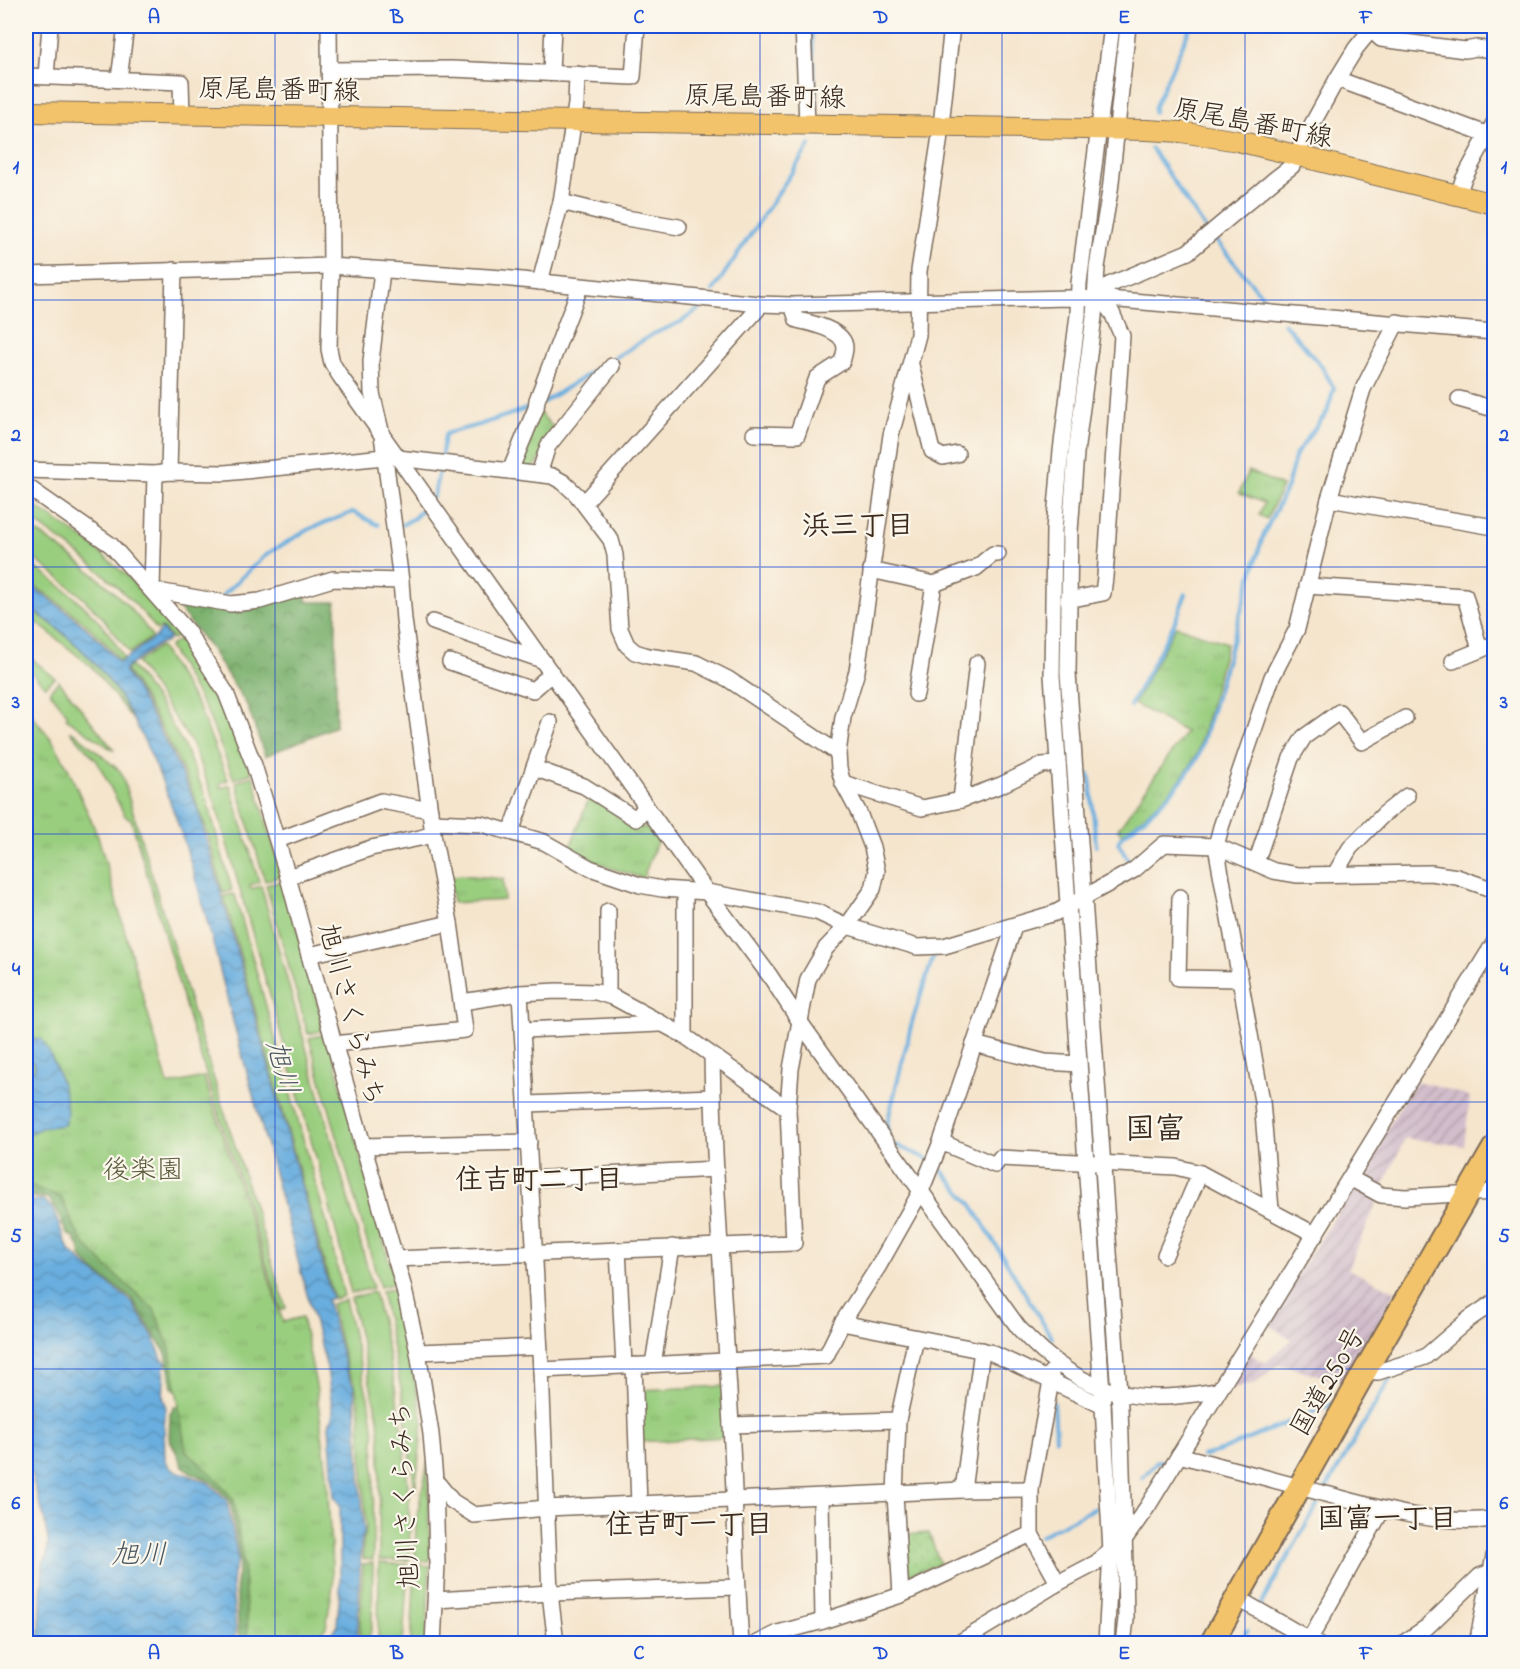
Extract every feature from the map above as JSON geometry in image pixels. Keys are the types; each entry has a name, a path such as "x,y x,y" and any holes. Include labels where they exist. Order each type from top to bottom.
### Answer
{"highway":[{"name":"国道250号","path":"1481,1193 1494,1148"},
{"name":"国道250号","path":"1225,1644 1243,1602 1371,1372 1494,1170"},
{"name":"国道250号","path":"1211,1644 1243,1602"}],"main road":[{"name":"原尾島番町線","path":"26,112 940,126 1181,132 1212,136 1297,155 1494,204"}],"street":[{"path":"46,76 50,26"},
{"path":"118,79 126,26"},
{"path":"329,26 331,266 329,349 332,363 382,435"},
{"path":"551,73 553,26"},
{"path":"329,70 451,69 633,77 638,26"},
{"path":"803,26 807,124"},
{"path":"395,1259 794,1243 788,1109 791,1069 808,979 826,948 847,926 873,889 877,871 869,838 843,783 838,753 843,717 857,671 891,435 918,335 919,271 952,26"},
{"path":"1112,26 1108,129 1110,191 1097,267 1098,299 1076,453 1070,531 1068,673 1070,730 1118,1393 1126,1619 1123,1644"},
{"path":"1106,1644 1110,1552 1103,1406 1052,675 1054,530 1078,298 1128,26"},
{"path":"1098,299 1109,285 1188,252 1287,171 1337,79 1356,48 1372,28 1381,39 1465,50 1476,48 1494,50"},
{"path":"540,282 561,202 577,74"},
{"path":"26,76 181,82 182,114"},
{"path":"1337,79 1492,129 1463,180 1458,196"},
{"path":"561,202 626,218 679,227"},
{"path":"26,275 331,266 540,282 759,304 1078,298 1397,322 1494,332"},
{"path":"174,270 153,590 231,604 260,601 333,579 402,581"},
{"path":"334,1044 465,1030 450,923 432,822 404,620 391,458 382,435 372,393 371,361 382,271"},
{"path":"510,471 580,287"},
{"path":"1068,600 1103,593 1105,577 1122,336 1112,313 1098,299"},
{"path":"584,503 757,310 759,304"},
{"path":"754,434 796,435 817,378 842,362 844,341 820,325 797,320 792,305"},
{"path":"1271,1210 1262,1101 1216,846 1272,677 1297,629 1329,499 1363,389 1397,322"},
{"path":"910,362 932,451 943,457 957,454"},
{"path":"539,474 548,446 612,366"},
{"path":"1459,399 1494,409"},
{"path":"391,458 429,502 707,892 770,976 800,1022 1018,1327 1051,1360 1101,1388 1118,1393 1161,1397 1217,1391"},
{"path":"26,470 225,474 391,458 552,476 563,482 584,503 610,540 615,555 620,629 627,645 634,652 696,663 728,679 838,753"},
{"name":"旭川さくらみち","path":"26,486 111,545 153,590 189,634 226,693 254,765 278,840 395,1259 418,1352 431,1434 435,1479 436,1600 433,1644"},
{"path":"1329,499 1494,526"},
{"path":"872,570 934,584 976,568 993,554 998,554"},
{"path":"916,694 934,584"},
{"path":"1307,586 1465,596 1487,647 1453,661"},
{"path":"433,622 542,660"},
{"path":"450,662 533,690 552,673"},
{"path":"961,800 977,663"},
{"path":"1256,863 1291,758 1304,737 1339,712 1362,742 1405,718"},
{"path":"511,832 550,722"},
{"path":"843,783 922,808 961,800 1001,786 1042,765 1058,764"},
{"path":"534,768 584,786 636,819 646,806"},
{"path":"1335,874 1350,848 1384,814 1407,796"},
{"path":"278,840 381,801 432,822 482,824 544,842 590,868 640,885 707,892 817,912 847,926 917,947 944,946 1055,913 1134,870 1164,844 1216,846 1274,871 1298,875 1431,873 1457,877 1494,890"},
{"path":"288,877 372,848 420,838 432,822"},
{"path":"685,891 685,1036"},
{"path":"1180,897 1178,978 1240,979"},
{"path":"608,912 608,995"},
{"path":"309,955 450,923"},
{"path":"541,1370 826,1356 842,1323 888,1250 921,1191 941,1142 1014,927"},
{"path":"957,1644 1058,1583 1096,1563 1124,1539 1148,1506 1494,943"},
{"path":"462,1002 520,993 557,991 596,992 608,995 685,1036 788,1109"},
{"path":"520,993 541,1370 550,1593 556,1644"},
{"path":"523,1030 662,1024"},
{"path":"974,1044 1045,1062 1079,1064"},
{"path":"712,1056 741,1644"},
{"path":"527,1104 713,1097"},
{"path":"362,1146 529,1142"},
{"path":"941,1142 995,1165 1000,1158 1176,1167 1200,1173 1316,1235"},
{"path":"531,1179 716,1169"},
{"path":"1165,1255 1200,1173"},
{"path":"1350,1178 1381,1195 1405,1197 1481,1193"},
{"path":"653,1364 672,1247"},
{"path":"618,1250 639,1505"},
{"path":"1371,1372 1425,1357 1469,1319 1494,1302"},
{"path":"842,1323 982,1350 1103,1406"},
{"path":"901,1596 895,1494 898,1419 916,1338"},
{"path":"418,1352 539,1347"},
{"path":"963,1490 982,1350"},
{"path":"1051,1360 1051,1381 1031,1489 1031,1534 1058,1583"},
{"path":"731,1425 898,1419"},
{"path":"1179,1455 1382,1510 1430,1519 1460,1521 1494,1519"},
{"path":"435,1479 452,1501 474,1515 546,1508 1031,1489"},
{"path":"821,1497 823,1621"},
{"path":"1243,1602 1311,1642 1382,1510"},
{"path":"756,1644 778,1633 901,1596 1031,1534"},
{"path":"1478,1644 1492,1581 1494,1556"},
{"path":"1402,1644 1427,1627 1479,1576 1492,1581"},
{"path":"436,1600 550,1593 737,1587"}],"shaded area":[{"path":"1415,1082 1430,1084 1470,1097 1464,1146 1405,1138 1381,1191 1359,1176"},
{"path":"1355,1186 1379,1198 1348,1269 1395,1291 1379,1324 1344,1382 1280,1365 1274,1367 1256,1383 1223,1390 1247,1352 1265,1363 1292,1340 1266,1323"}],"green space":[{"path":"538,411 554,428 543,441 545,446 535,465 528,468 514,468"},
{"path":"1249,471 1282,486 1267,519 1259,515 1264,503 1239,493"},
{"path":"26,500 88,542 127,576 180,634 173,639 162,628 157,630 114,583 61,540 26,517"},
{"path":"26,525 95,575 128,606 152,637 130,653 103,618 79,594 26,552"},
{"path":"26,561 68,592 94,616 116,644 124,659 120,661 88,626 26,580"},
{"path":"303,594 308,602 336,602 336,726 265,756 247,705 210,648 170,597 218,607"},
{"path":"26,606 58,629 87,656 113,687 133,720 92,667 26,614"},
{"path":"1176,626 1227,643 1197,754 1173,788 1122,834 1118,829 1186,732 1134,704"},
{"path":"182,637 212,686 252,773 234,779 207,712 169,647"},
{"path":"160,646 199,708 228,780 220,783 221,788 230,785 259,882 250,885 251,889 261,886 373,1288 351,1293 329,1203 215,802 191,742 137,663"},
{"path":"26,654 55,678 45,686 26,667"},
{"path":"130,666 162,708 183,744 206,797 232,890 223,893 206,829 192,790 166,737 126,670"},
{"path":"59,681 114,751 66,718 68,715 50,692"},
{"name":"後楽園","path":"26,708 52,740 67,766 98,836 168,1085 204,1077 283,1322 302,1317 316,1385 327,1475 333,1585 326,1627 313,1643 244,1643 248,1633 243,1561 234,1500 213,1475 186,1451 170,1349 154,1309 81,1240 61,1197 26,1184"},
{"path":"70,731 121,772 194,1016 286,1308 281,1310 191,1026 131,819 125,816 97,761"},
{"path":"253,776 282,876 265,881 236,782"},
{"path":"590,795 645,829 649,819 660,834 643,878 604,866 570,848"},
{"path":"461,875 503,879 504,900 453,903 449,877"},
{"path":"284,881 325,1030 308,1034 266,885"},
{"path":"235,895 327,1224 344,1296 334,1299 224,896"},
{"path":"327,1034 395,1283 380,1287 309,1038"},
{"path":"26,1174 49,1181 156,1286 183,1401 172,1387 166,1353 132,1299 93,1270 81,1257 79,1246 74,1238 67,1234 58,1213 48,1198 26,1197"},
{"path":"396,1289 423,1422 415,1491 403,1398 381,1291"},
{"path":"374,1292 396,1391 401,1425 408,1492 409,1560 379,1560 380,1441 378,1418 351,1298"},
{"path":"345,1300 371,1411 374,1435 373,1560 363,1559 366,1529 360,1415 355,1383 347,1369 331,1304"},
{"path":"725,1386 727,1437 640,1442 639,1390"},
{"path":"190,1405 226,1419 271,1643 239,1642 236,1583 240,1562 230,1501 212,1482 183,1466 169,1438 170,1414 174,1407"},
{"path":"428,1462 430,1561 415,1560 416,1520"},
{"path":"26,1503 36,1554 33,1643 26,1643"},
{"path":"929,1533 940,1564 904,1576 902,1535"},
{"path":"373,1563 372,1626 368,1643 359,1643 363,1564"},
{"path":"379,1563 408,1565 403,1643 378,1643"},
{"path":"415,1565 430,1566 426,1643 411,1644"}],"water":[{"name":"旭川","path":"26,582 88,629 119,663 155,637 162,629 170,639 159,644 124,670 164,739 199,812 332,1298 327,1300 346,1370 354,1386 364,1533 361,1542 357,1643 326,1643 337,1624 340,1591 340,1506 334,1496 329,1425 333,1414 327,1368 190,859 162,782 127,708 107,678 83,651 26,606"},
{"path":"41,1039 56,1068 64,1094 66,1117 64,1125 41,1128 31,1133 26,1131 26,1074 30,1074 35,1068 26,1056 26,1041"},
{"name":"旭川","path":"43,1200 52,1208 69,1250 131,1301 153,1336 162,1359 167,1363 163,1368 163,1397 166,1405 165,1460 171,1469 209,1483 227,1501 238,1560 233,1573 232,1585 236,1632 233,1643 39,1643 43,1562 47,1557 48,1541 44,1517 26,1459 26,1203"}],"waterway":[{"path":"811,26 816,104"},
{"path":"1154,112 1191,26"},
{"path":"713,291 810,145"},
{"path":"1151,148 1205,228"},
{"path":"1213,237 1267,302"},
{"path":"542,403 653,334 681,322 700,308"},
{"path":"1132,865 1118,843 1121,837 1174,790 1199,755 1263,536 1287,487 1296,454 1327,412 1334,388 1322,367 1284,323"},
{"path":"441,458 445,435 448,433 532,407"},
{"path":"431,499 434,495 440,466"},
{"path":"402,525 414,518 427,505"},
{"path":"223,595 267,554 309,529 353,512 378,525"},
{"path":"1130,706 1174,624 1186,594"},
{"path":"1089,774 1096,846"},
{"path":"888,1135 887,1124 912,1022 935,951"},
{"path":"895,1145 930,1160"},
{"path":"938,1166 972,1205 1052,1338"},
{"path":"1326,1489 1394,1372"},
{"path":"1202,1456 1220,1451 1337,1402"},
{"path":"1054,1403 1056,1439"},
{"path":"1142,1478 1158,1461 1168,1462"},
{"path":"1260,1606 1320,1500"},
{"path":"1040,1536 1095,1508"},
{"path":"1239,1644 1247,1630"}],"district":[{"name":"浜三丁目","path":"858,524"},
{"name":"国富","path":"1155,1128"},
{"name":"住吉町二丁目","path":"539,1178"},
{"name":"国富一丁目","path":"1387,1517"},
{"name":"住吉町一丁目","path":"689,1523"}]}
